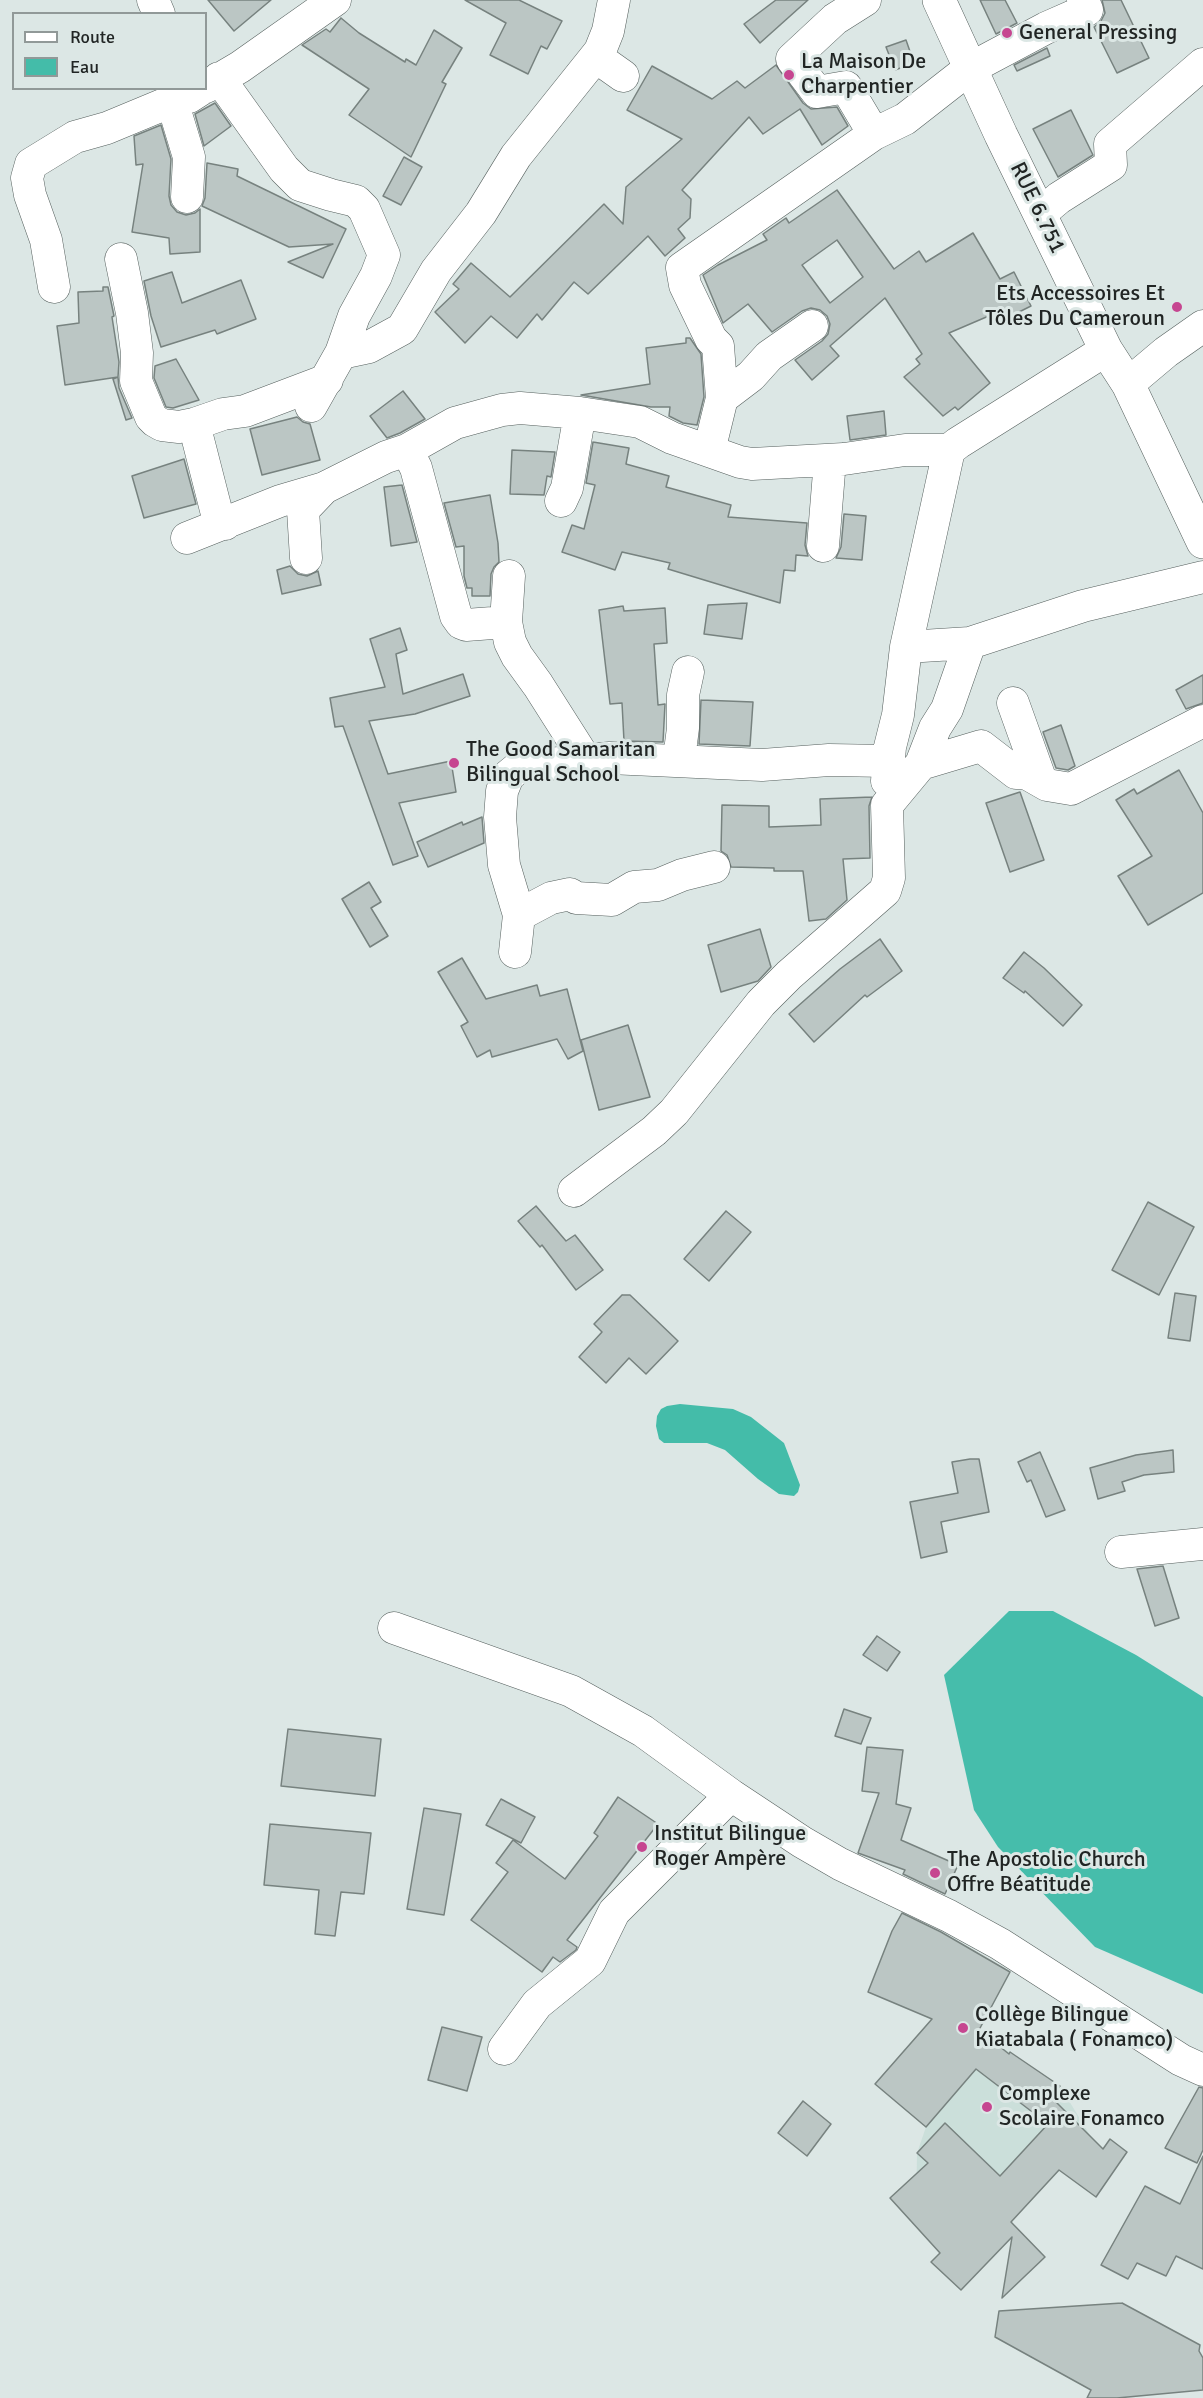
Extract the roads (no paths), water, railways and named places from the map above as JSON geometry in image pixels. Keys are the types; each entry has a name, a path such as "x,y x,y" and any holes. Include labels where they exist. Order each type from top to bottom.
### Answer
{"main road":[{"name":"RUE 6.751","path":"939,0 969,69 1106,350 1128,384 1203,542"}],"street":[{"path":"207,84 240,67 335,0"},
{"path":"614,0 608,31 599,58 622,76"},
{"path":"865,0 836,19 792,59 817,92 846,87 874,134"},
{"path":"709,451 723,398 718,346 711,339 685,285 682,268 874,134 905,119 969,69 1087,10 1083,0"},
{"path":"121,259 136,343 136,381 151,417 162,425 179,427 223,414 245,411 326,380 369,347 402,329 436,271 481,213 516,156 600,51"},
{"path":"1040,214 1059,198 1111,165 1110,144 1203,64"},
{"path":"187,197 196,90"},
{"path":"54,287 46,240 30,195 27,178 31,164 75,137 107,128 196,90"},
{"path":"196,90 300,185 357,201 364,209 384,255 326,380"},
{"path":"723,398 751,376 769,356 812,326"},
{"path":"1128,384 1166,352 1203,326"},
{"path":"574,1191 608,1168 661,1125 674,1112 761,1003 789,975 885,891 889,878 886,805 888,761 898,716 906,647 950,450 1106,350"},
{"path":"187,538 280,501 324,488 386,457 407,450 455,423 494,411 520,408 580,412 640,422 672,438 740,462 752,464 830,460 905,450 950,450"},
{"path":"561,501 567,488 580,412"},
{"path":"194,424 216,510 225,524"},
{"path":"407,450 416,468 456,616 461,623 466,625 506,622"},
{"path":"823,546 830,460"},
{"path":"306,558 303,510 324,488"},
{"path":"509,576 506,622 510,642 585,759"},
{"path":"906,647 970,643 1083,606 1203,577"},
{"path":"886,805 921,764 935,728 947,709 970,643"},
{"path":"679,759 683,728 683,695 688,672"},
{"path":"1013,704 1041,781"},
{"path":"921,764 981,746 1016,773 1026,773 1047,785 1071,789 1203,721"},
{"path":"515,952 519,915 504,865 500,817 502,791 508,776 519,767 585,759 679,759 762,765 829,760 888,761"},
{"path":"519,915 557,896 570,894 576,898 612,900 634,887 658,885 682,875 714,867"},
{"path":"1121,1552 1203,1544"},
{"path":"394,1628 571,1691 643,1731 731,1795 802,1842 840,1864 949,1916 1000,1944 1181,2060 1203,2070"},
{"path":"504,2049 537,2004 591,1961 614,1912 731,1795"}],"water":[{"path":"680,1404 733,1409 751,1417 784,1443 800,1485 798,1492 794,1496 779,1494 725,1450 707,1443 664,1443 659,1439 656,1426 657,1416 661,1409"}],"place":[{"name":"General Pressing","path":"1007,33"},
{"name":"La Maison De Charpentier","path":"789,75"},
{"name":"Ets Accessoires Et Tôles Du Cameroun","path":"1177,307"},
{"name":"The Good Samaritan Bilingual School","path":"454,763"},
{"name":"Institut Bilingue Roger Ampère","path":"642,1847"},
{"name":"The Apostolic Church Offre Béatitude","path":"935,1873"},
{"name":"Collège Bilingue Kiatabala ( Fonamco)","path":"963,2028"},
{"name":"Complexe Scolaire Fonamco","path":"987,2107"}]}
